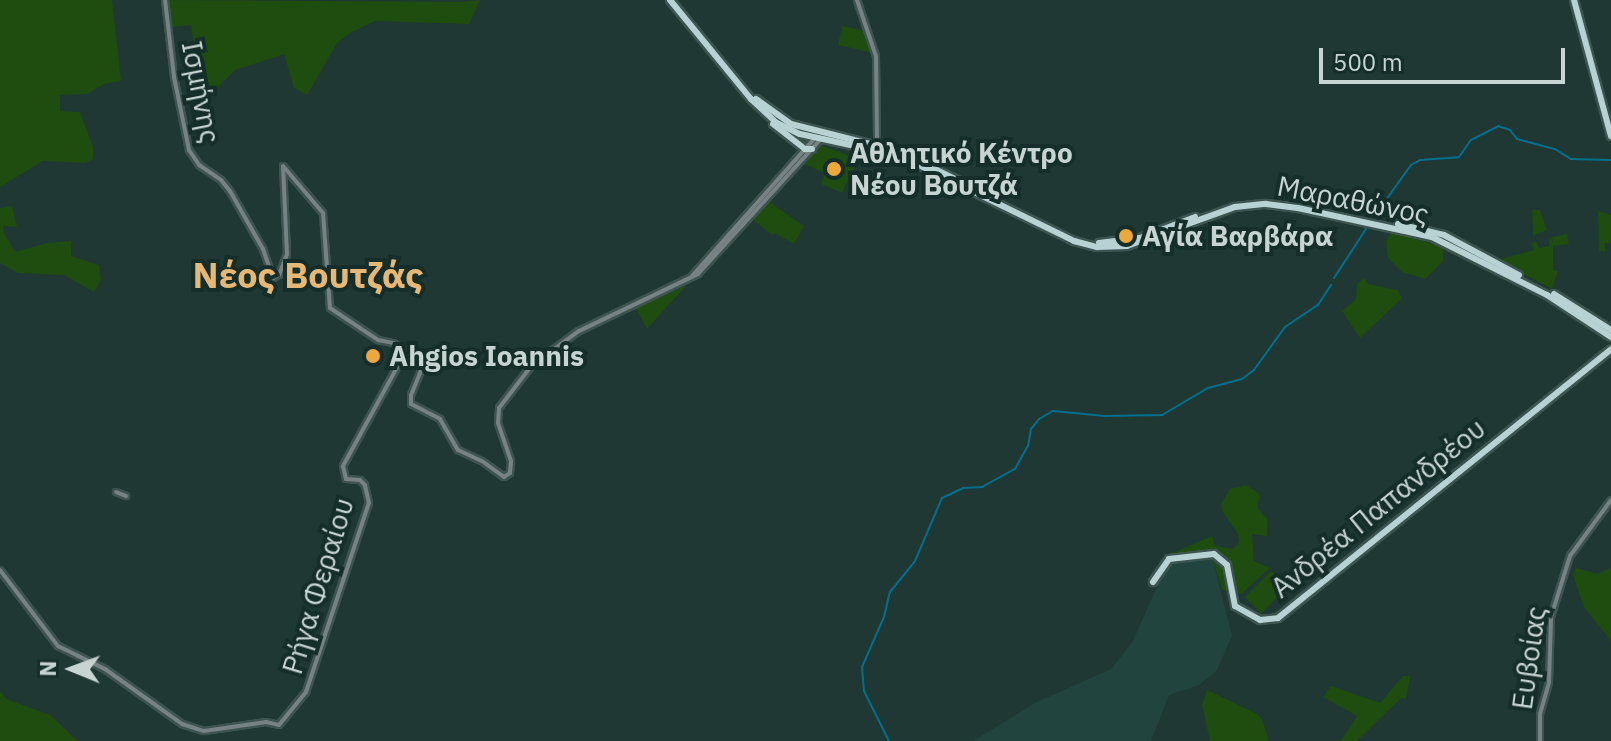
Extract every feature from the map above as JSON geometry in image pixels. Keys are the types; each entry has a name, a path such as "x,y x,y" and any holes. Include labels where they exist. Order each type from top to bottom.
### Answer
{"main road":[{"name":"Μαραθώνος","path":"673,0 767,116 785,128 915,159 1063,232 1097,243 1140,238 1211,210 1255,200 1299,204 1432,231 1543,288 1611,330"},
{"name":"Μαραθώνος","path":"673,0 767,109 787,122 820,136"},
{"path":"1574,0 1611,136"},
{"path":"767,116 773,125 808,149"},
{"name":"Μαραθώνος","path":"874,147 926,168 1061,236 1097,247 1137,244 1213,214 1250,204 1298,208 1411,231 1448,243 1514,277 1611,337"},
{"name":"Ανδρέα Παπανδρέου","path":"1153,582 1169,559 1214,554 1227,565 1229,592 1237,608 1260,620 1278,618 1611,349"}],"street":[{"name":"Ισμήνης","path":"165,0 174,77 193,158 230,191 265,252 273,278 279,275 287,254 283,166 322,210 330,308 378,340 389,341 406,351"},
{"path":"857,0 876,56 877,132 874,147"},
{"path":"406,351 422,365 411,404 440,419 458,450 486,464 497,475 506,477 511,470 510,452 499,429 499,408 532,365 579,331 677,287 692,276 820,136"},
{"name":"Ρήγα Φεραίου","path":"0,570 58,646 105,669 182,724 204,731 266,722 279,725 306,692 369,503 365,485 360,480 346,479 343,466 406,351"},
{"path":"116,492 126,496"},
{"name":"Ευβοίας","path":"1540,741 1540,714 1549,682 1551,617 1570,556 1611,500"}],"shaded area":[{"path":"1190,558 1213,560 1232,636 1217,670 1199,685 1169,695 1151,741 973,741 1035,703 1111,669 1132,643 1165,569 1171,563"}],"green space":[{"path":"0,0 112,0 121,81 104,84 87,94 60,95 60,111 80,112 93,147 93,159 85,163 43,161 0,187"},
{"path":"168,0 480,0 469,24 375,21 350,33 337,43 307,95 294,88 284,54 235,70 202,103 191,25 172,27"},
{"path":"842,26 865,31 873,53 838,45"},
{"name":"Αθλητικό Κέντρο Νέου Βουτζά","path":"821,145 857,159 842,193 821,184 825,173 804,164"},
{"path":"768,201 804,226 794,244 774,233 772,235 752,219"},
{"path":"12,206 17,227 4,226 3,231 15,252 47,243 71,241 71,256 99,265 101,280 94,292 64,275 18,273 0,263 0,208"},
{"path":"1532,210 1540,210 1547,230 1533,236"},
{"path":"1598,211 1611,215 1611,243 1605,243 1605,252 1599,251"},
{"path":"1392,232 1443,247 1443,261 1425,279 1402,272 1388,258 1386,241"},
{"path":"1567,234 1569,244 1553,246 1553,270 1558,271 1552,289 1497,260 1534,250 1532,244 1536,241 1539,248 1549,246 1550,237 1553,243 1552,237"},
{"path":"1364,278 1368,284 1397,290 1402,298 1360,338 1342,311 1356,299 1357,284"},
{"path":"687,285 661,313 647,329 636,308"},
{"path":"1246,485 1260,494 1257,507 1267,519 1267,536 1252,534 1254,561 1270,568 1241,594 1222,590 1213,560 1190,558 1171,563 1165,556 1212,536 1215,546 1233,549 1239,542 1238,534 1222,511 1221,504 1230,489"},
{"path":"1576,568 1597,574 1611,568 1611,641 1584,607 1573,575"},
{"path":"1271,571 1287,587 1261,613 1245,597"},
{"path":"1403,676 1410,676 1406,699 1401,698 1357,741 1341,741 1357,716 1323,697 1331,686 1380,703"},
{"path":"1207,690 1257,714 1262,719 1269,741 1210,741 1202,705"},
{"path":"0,691 6,699 50,715 78,741 0,741"}],"waterway":[{"path":"1376,214 1411,165 1420,160 1459,157 1471,140 1498,126 1510,130 1517,139 1555,149 1571,159 1611,160"},
{"path":"1334,278 1366,229"},
{"path":"889,741 864,691 862,667 884,617 890,592 915,561 942,498 963,488 982,487 1015,469 1028,446 1031,429 1039,419 1053,411 1105,416 1162,415 1208,388 1242,379 1254,370 1285,327 1318,305 1331,285"}],"place":[{"name":"Αθλητικό Κέντρο Νέου Βουτζά","path":"834,169"},
{"name":"Αγία Βαρβάρα","path":"1126,236"},
{"name":"Ahgios Ioannis","path":"373,356"}],"district":[{"name":"Νέος Βουτζάς","path":"308,275"}]}
